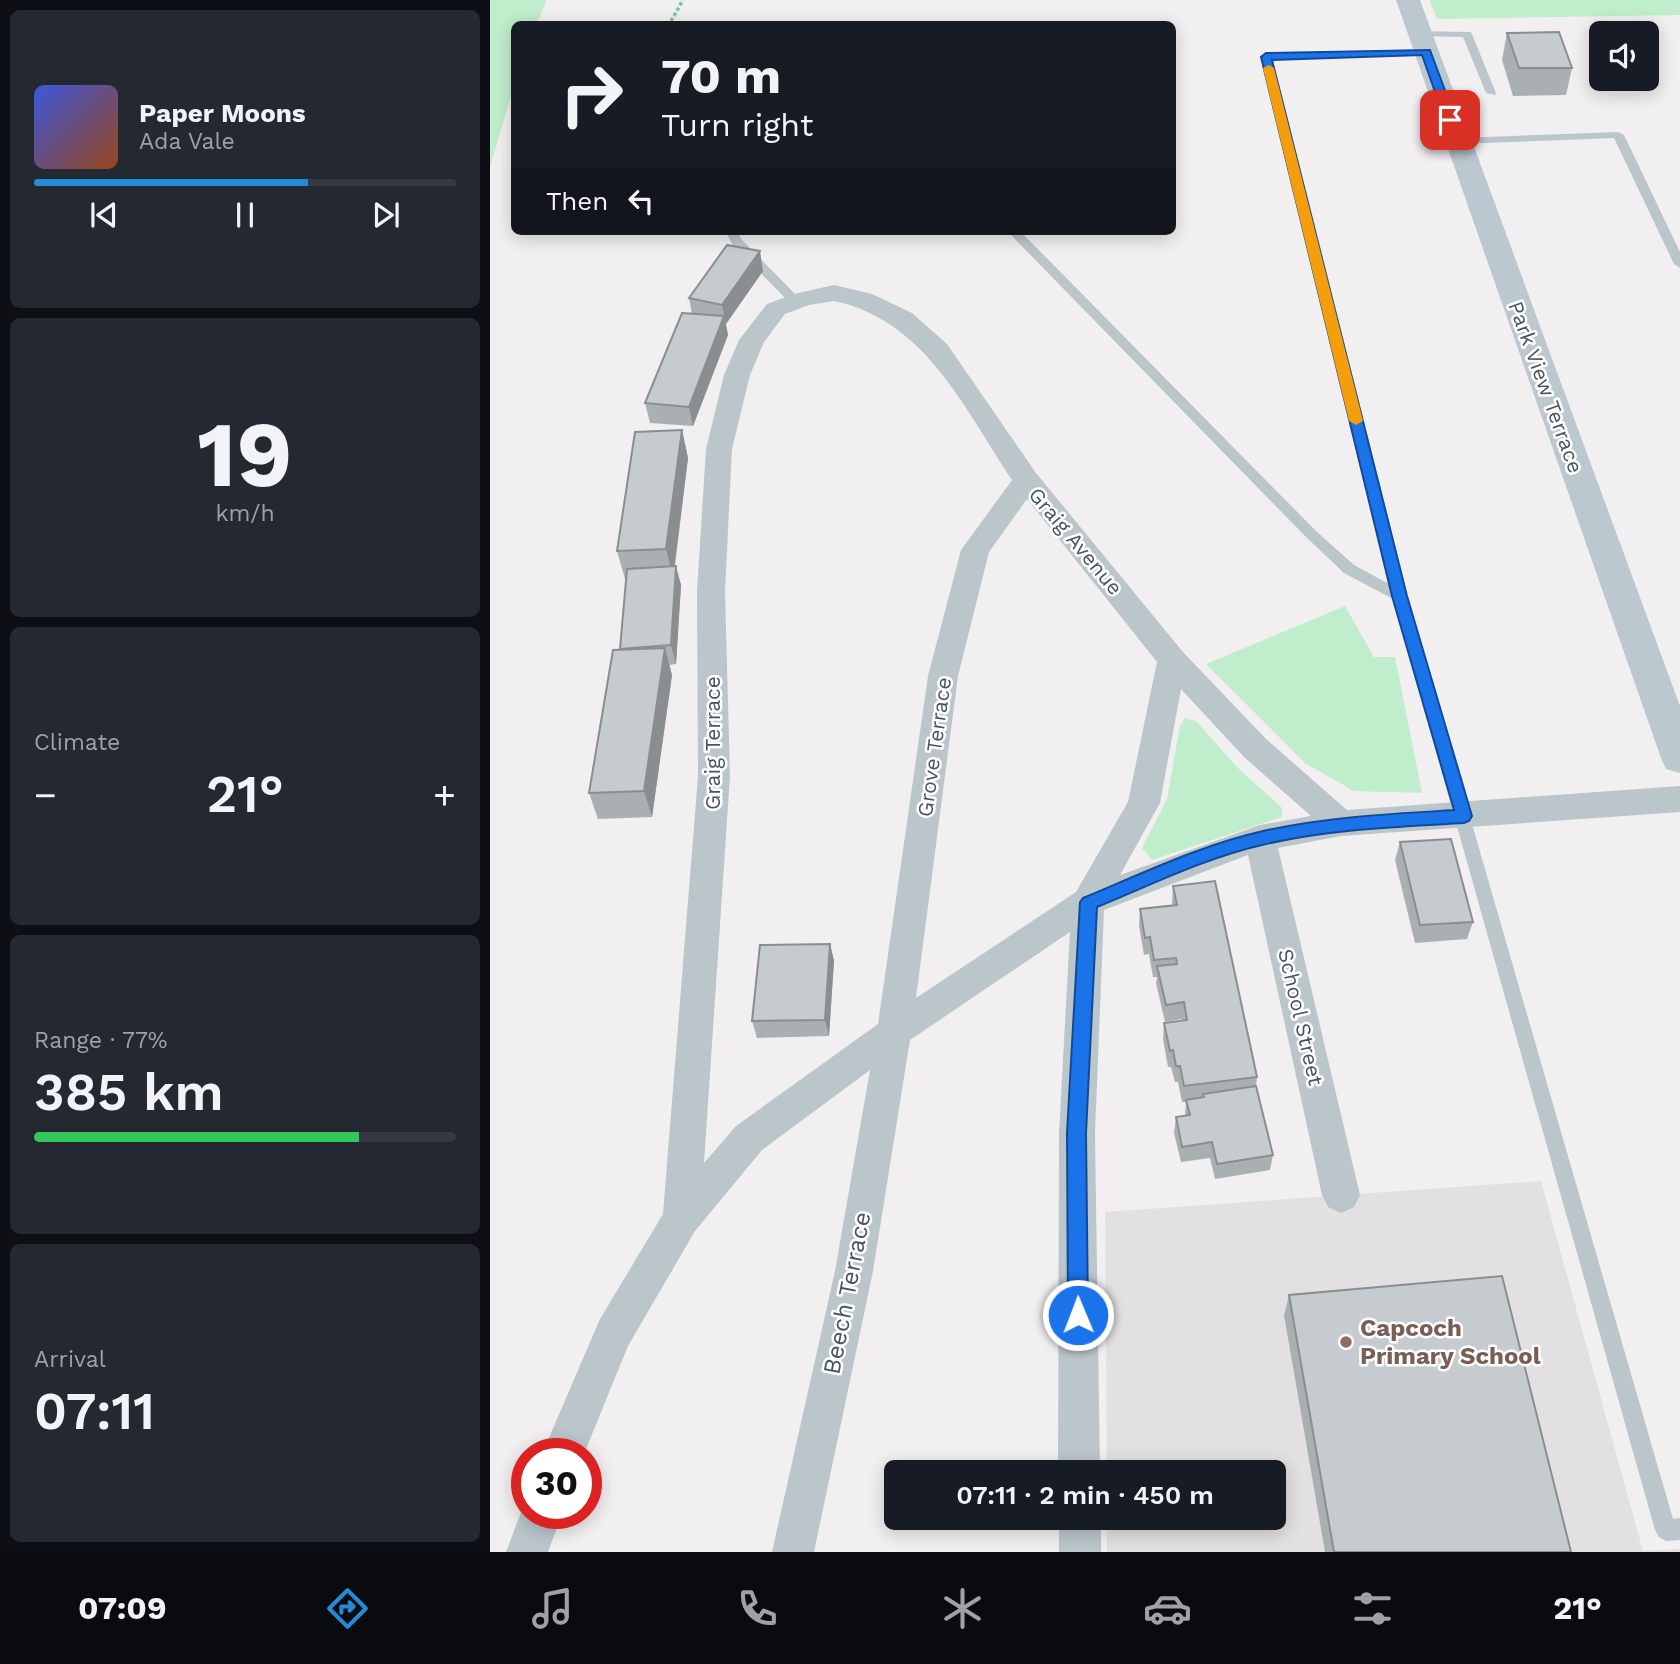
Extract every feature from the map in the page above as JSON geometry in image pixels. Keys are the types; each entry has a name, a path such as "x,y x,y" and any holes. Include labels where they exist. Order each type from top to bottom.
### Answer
{"main road":[{"name":"Park View Terrace","path":"1417,25 1680,758"}],"street":[{"name":"Graig Avenue","path":"799,300 834,293 863,299 903,319 938,350 1026,480 1172,660 1255,748 1341,823"},
{"name":"Graig Terrace","path":"682,1219 714,776 711,592 719,449 737,375 752,340 776,309 799,300"},
{"name":"Grove Terrace","path":"894,1032 943,676 975,550 1026,480"},
{"path":"1079,1460 1077,1133 1088,902 1144,803 1172,660"},
{"path":"571,1438 614,1332 682,1219 749,1138 894,1032 1088,902 1188,862 1260,838 1341,823 1680,800"},
{"name":"School Street","path":"1260,838 1341,1195"},
{"name":"Beech Terrace","path":"793,1552 854,1271 894,1032"},
{"path":"527,1552 535,1529"},
{"path":"1080,1530 1080,1552"}],"lane":[{"path":"1491,93 1467,34 1417,25 1266,57 1399,596 1666,1530 1680,1529"},
{"path":"1458,141 1618,135 1680,264"},
{"path":"733,235 737,242 799,300"},
{"path":"1017,235 1311,534 1349,569 1399,596"}],"path":[{"path":"671,21 683,0"}],"shaded area":[{"name":"Capcoch Primary School","path":"1541,1181 1643,1551 1680,1549 1680,1552 1107,1552 1107,1530 1286,1530 1286,1460 1107,1460 1105,1212"}],"green space":[{"path":"490,0 547,0 538,21 511,21 511,96 490,167"},
{"path":"1429,0 1680,0 1680,15 1437,19"},
{"path":"1345,606 1374,657 1395,657 1422,793 1354,791 1305,763 1206,664"},
{"path":"1185,718 1196,721 1238,768 1282,808 1282,817 1152,860 1142,848 1167,799 1180,726"}],"building":[{"path":"1559,32 1572,68 1519,68 1507,33"},
{"path":"727,245 760,251 722,305 689,298"},
{"path":"682,313 724,316 689,407 645,403"},
{"path":"682,430 666,549 617,551 635,432"},
{"path":"676,566 671,645 620,649 627,569"},
{"path":"665,648 644,791 589,793 613,650"},
{"path":"1451,839 1473,922 1420,925 1400,842"},
{"path":"1215,881 1257,1077 1184,1086 1180,1066 1176,1066 1173,1050 1170,1051 1164,1023 1187,1020 1184,1002 1166,1005 1157,966 1177,964 1176,958 1154,960 1150,937 1145,938 1140,909 1177,905 1173,886"},
{"path":"830,944 825,1020 752,1021 760,945"},
{"path":"1256,1086 1273,1155 1217,1164 1212,1142 1182,1147 1176,1117 1190,1115 1186,1100 1204,1097 1203,1094"},
{"path":"1502,1276 1571,1552 1334,1552 1289,1295"}],"slow traffic":[{"path":"1269,68 1356,421"}],"place":[{"name":"Capcoch Primary School","path":"1346,1342"}],"route":[{"path":"1078,1315 1077,1133 1088,902 1188,862 1260,838 1341,823 1464,816 1399,596 1266,57 1426,52 1450,120"}]}
